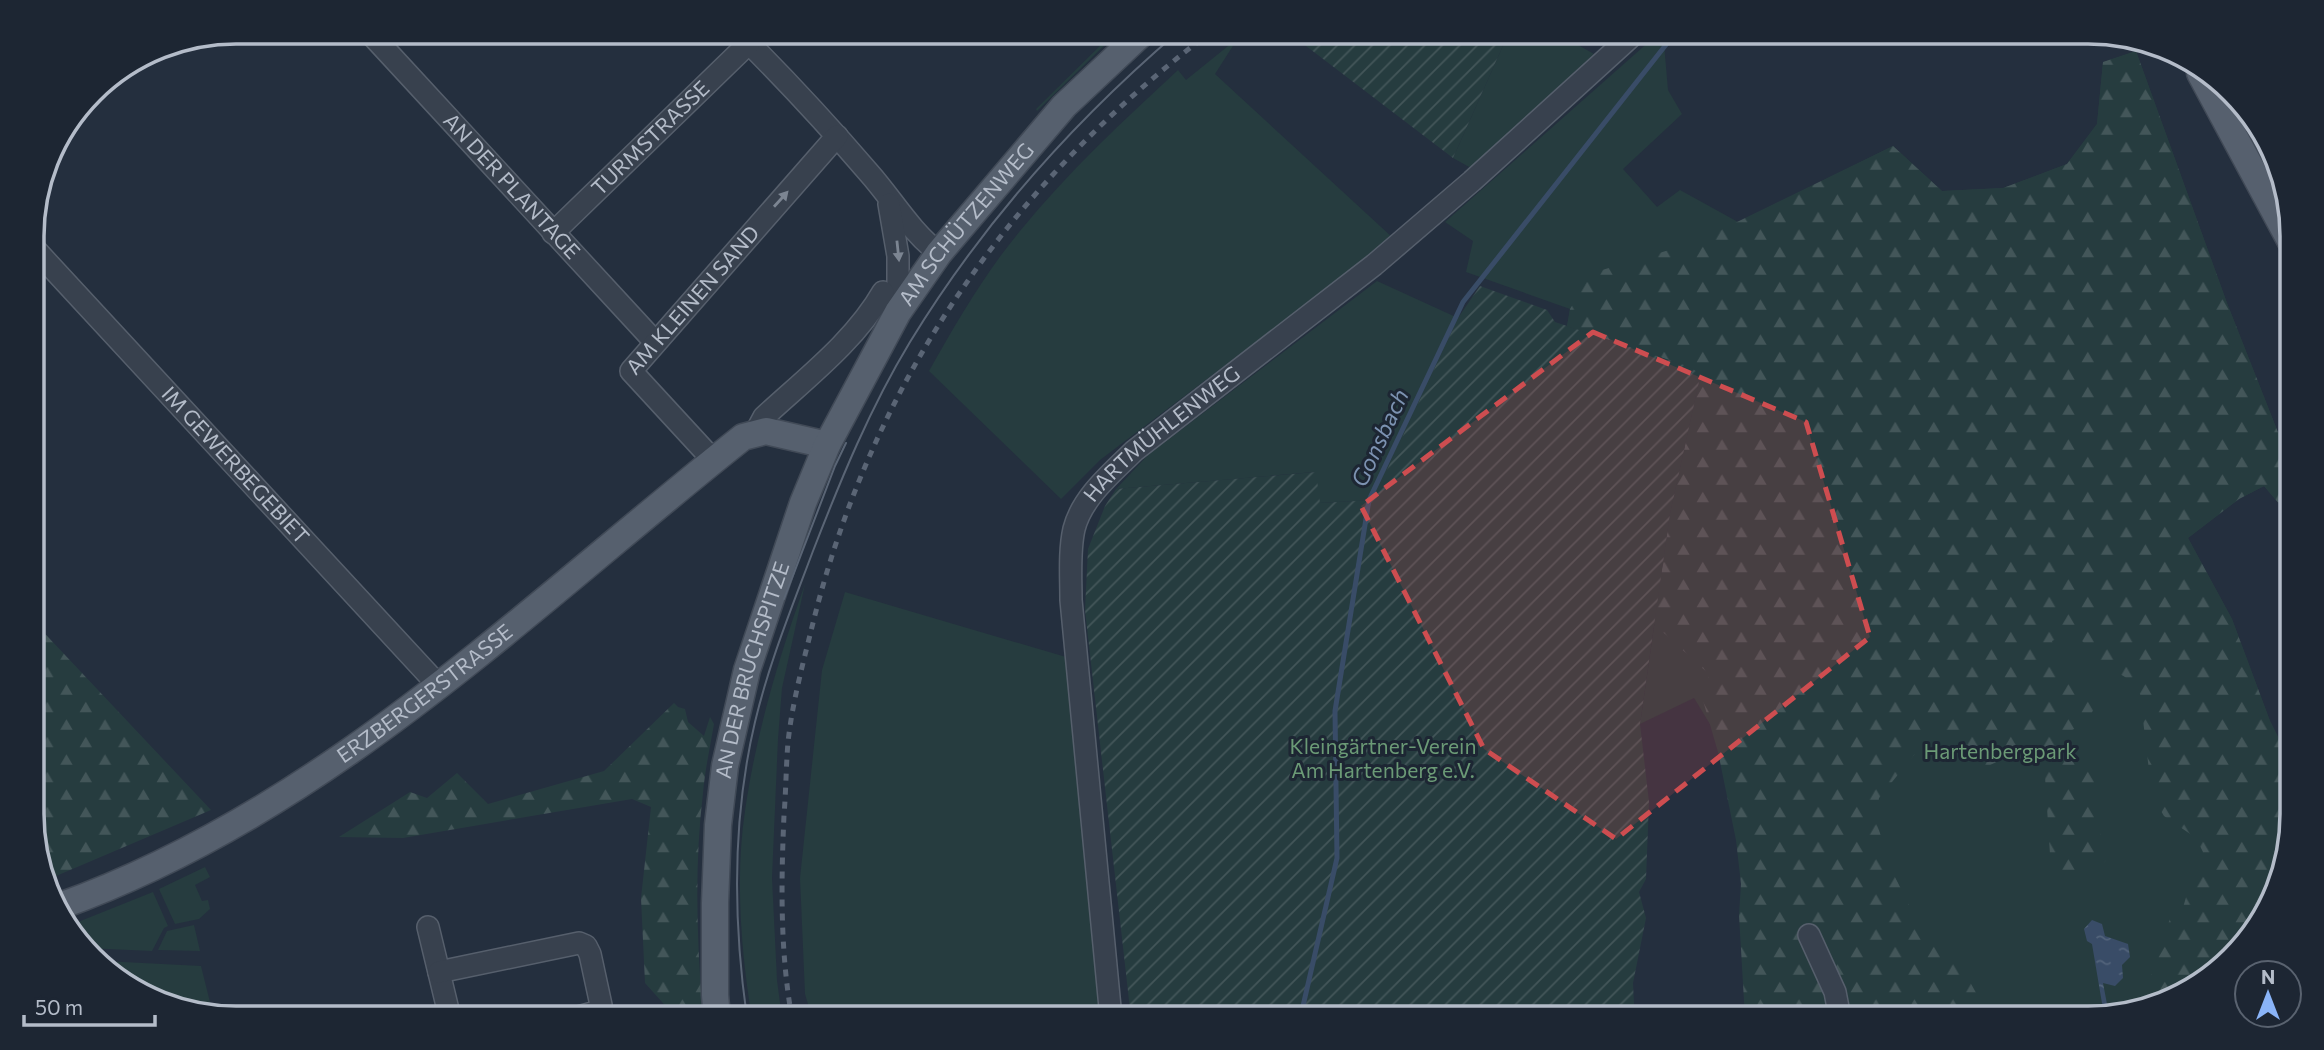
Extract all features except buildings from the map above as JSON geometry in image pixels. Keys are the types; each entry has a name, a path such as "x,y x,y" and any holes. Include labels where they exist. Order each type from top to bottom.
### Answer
{"main road":[{"name":"AM SCHÜTZENWEG","path":"827,445 890,302 939,253 1064,106 1130,44"},
{"path":"2207,85 2279,220"},
{"path":"756,432 766,431 827,445"},
{"name":"ERZBERGERSTRASSE","path":"67,903 146,871 237,824 385,726 439,686 713,460 743,437 756,432"},
{"name":"AN DER BRUCHSPITZE","path":"716,1006 715,903 718,825 725,766 747,670 789,544 827,445"},
{"name":"AN DER BRUCHSPITZE","path":"715,903 728,1006"}],"street":[{"name":"AN DER PLANTAGE","path":"380,44 655,342"},
{"name":"TURMSTRASSE","path":"553,233 736,44"},
{"name":"TURMSTRASSE","path":"750,44 886,192 910,226 939,253"},
{"name":"HARTMÜHLENWEG","path":"1110,1006 1071,600 1074,528 1083,506 1134,451 1374,265 1472,181 1623,44"},
{"name":"AM KLEINEN SAND","path":"713,460 631,371 836,136"},
{"path":"886,192 898,256 890,302"},
{"name":"IM GEWERBEGEBIET","path":"44,259 439,686"},
{"name":"ERZBERGERSTRASSE","path":"756,432 764,417 863,320 890,302"},
{"path":"428,927 447,1006"},
{"path":"1809,935 1835,992 1838,1006"},
{"path":"439,972 579,943 586,946 590,954 600,1006"}],"highlighted area":[{"path":"1593,332 1806,422 1870,637 1616,839 1484,749 1361,506"}],"green space":[{"path":"1102,44 1106,44 1037,111 1036,109"},
{"path":"1231,44 1234,44 1215,74 1393,238 1100,460 1061,499 929,371 983,281 1020,231 1057,188 1178,70 1186,80"},
{"path":"1303,44 1504,44 1453,158"},
{"path":"1504,44 1576,44 1594,54 1471,168 1453,158"},
{"name":"Hartenbergpark","path":"1646,44 1664,44 1668,90 1682,114 1623,169 1657,207 1680,190 1738,222 1893,146 1942,191 2003,188 2067,164 2097,124 2103,62 2136,51 2227,303 2280,438 2280,505 2264,486 2239,499 2188,538 2232,619 2280,741 2280,826 2277,851 2266,887 2254,910 2224,950 2195,974 2173,986 2125,1003 2100,1006 1856,1006 1719,739 1694,698 1640,724 1670,514 1699,382 1697,372 1690,367 1567,326 1570,309 1466,272 1473,241 1445,222"},
{"name":"Hartenbergpark","path":"2136,51 2227,303 2280,438 2280,505 2264,486 2239,499 2188,538 2232,619 2280,741 2280,826 2277,851 2266,887 2240,931 2224,950 2195,974 2138,999 2151,976 2170,919 2182,911 2187,894 2198,880 2203,852 2196,838 2164,816 2152,796 2140,694 2125,677 2103,664 2073,631 2052,641 2061,670 2086,688 2095,706 2088,721 2060,737 2065,753 2102,784 2092,802 2106,853 2105,862 2080,870 2051,870 2044,761 2041,753 2031,757 2011,755 1986,767 1956,753 1931,734 1879,798 1876,821 1893,873 1914,915 1960,964 1983,1006 1744,1006 1739,915 1741,884 1736,840 1718,752 1700,690 1710,675 1654,624 1670,514 1699,382 1697,372 1690,367 1567,326 1570,309 1592,273 1696,242 1893,146 1942,191 2003,188 2067,164 2097,124 2103,62"},
{"path":"1377,281 1458,318 1374,500 1319,503 1315,472 1116,489 1148,455"},
{"name":"Kleingärtner-Verein Am Hartenberg e.V.","path":"1480,286 1547,310 1555,322 1690,367 1697,372 1699,382 1670,514 1640,724 1649,802 1646,879 1639,892 1646,918 1633,983 1633,1006 1130,1006 1085,610 1088,549 1105,506 1116,489 1316,472 1320,503 1373,500 1458,318"},
{"path":"805,584 782,688 778,739 772,878 780,1006 750,1006 741,914 742,836 755,753 786,639"},
{"path":"845,592 1066,657 1100,1006 808,1006 805,994 800,878 822,670"},
{"path":"44,633 211,810 54,877 45,839"},
{"path":"674,703 685,709 688,722 704,736 710,717 714,724 704,784 698,849 698,934 702,1006 666,1006 645,983 641,898 651,807 632,799 403,838 339,837 410,792 427,798 457,773 488,804 604,771"},
{"path":"205,867 210,877 195,885 202,901 208,900 210,909 199,919 175,924 159,889"},
{"path":"153,892 168,926 164,928 152,951 99,949 78,922"},
{"path":"194,925 200,951 158,950 167,931"},
{"path":"114,961 201,966 211,1004 163,992"}],"water":[{"path":"2092,920 2102,924 2105,936 2128,944 2130,957 2122,965 2123,978 2115,986 2103,983 2107,1005 2102,1006 2092,944 2087,941 2084,929"}],"waterway":[{"name":"Gonsbach","path":"1303,1006 1337,858 1335,711 1369,500 1463,302 1667,44"}],"tram line":[{"path":"745,1006 739,944 737,870 747,759 774,657 845,471 895,367 968,256 1066,138 1165,44"},
{"path":"784,599 846,443"}],"railway":[{"path":"790,1006 783,943 782,892 790,728 811,631 837,541 870,455 910,373 958,295 1012,223 1072,154 1139,91 1196,44"}]}
